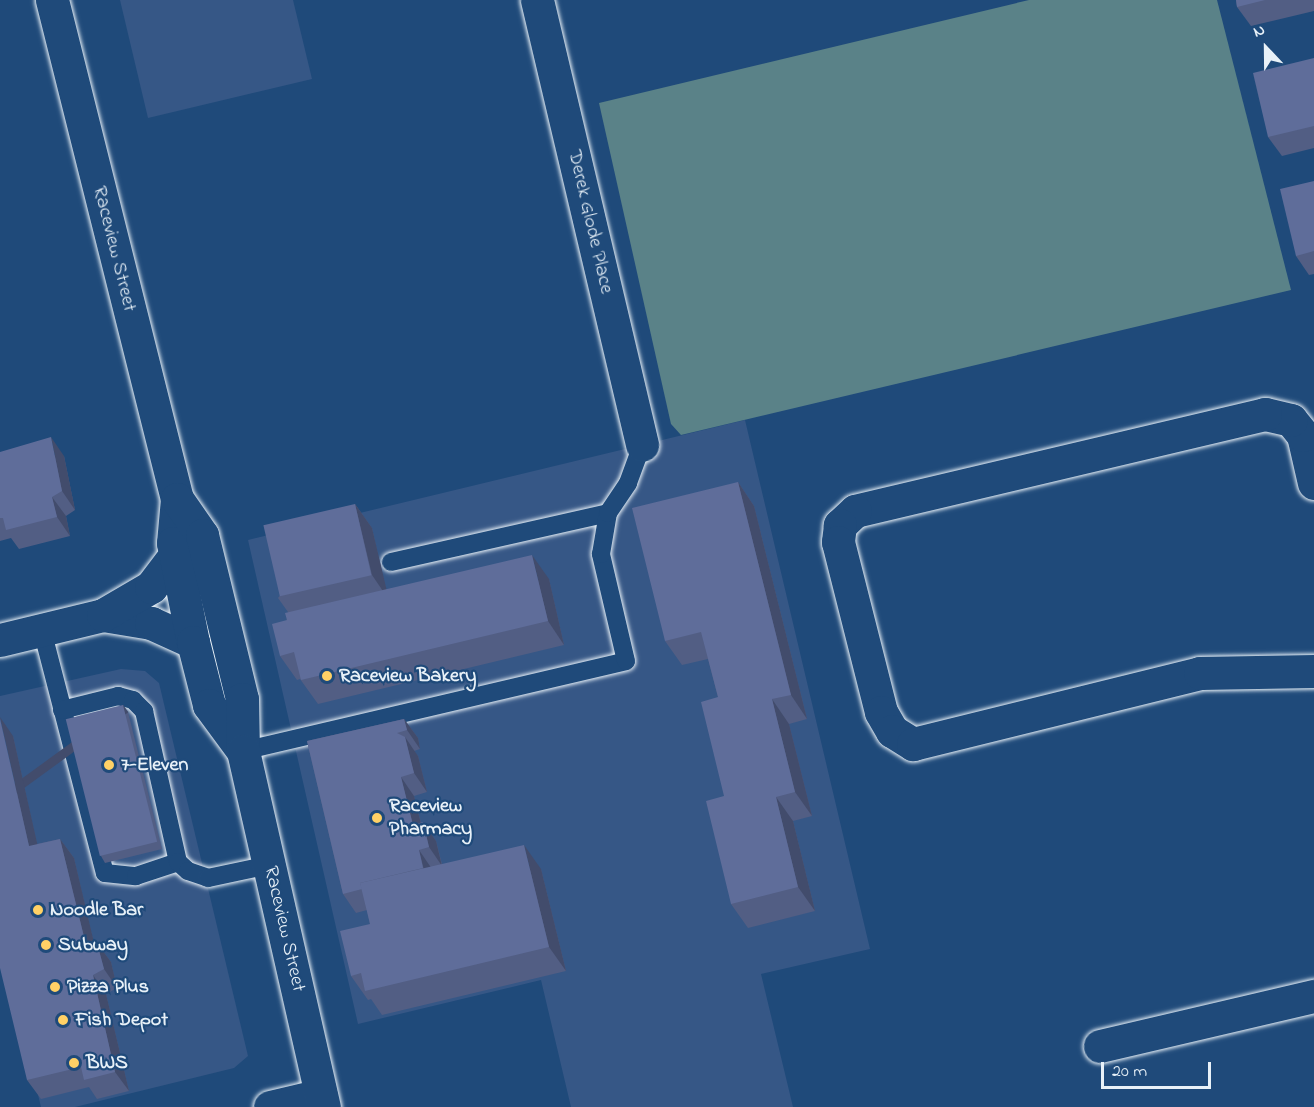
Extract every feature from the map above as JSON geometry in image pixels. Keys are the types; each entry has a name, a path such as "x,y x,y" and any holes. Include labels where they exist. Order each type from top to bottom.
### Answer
{"street":[{"name":"Raceview Street","path":"52,0 177,499 174,556 209,705 243,751"},
{"name":"Derek Glode Place","path":"537,0 642,445"},
{"path":"1314,483 1303,435 1291,420 1265,414 855,511 840,525 838,542 881,712 892,731 913,744 1200,673 1314,671"},
{"name":"Raceview Street","path":"177,499 202,535 242,699 243,751 322,1101"},
{"path":"0,640 103,615 151,587 174,556"},
{"path":"103,615 151,623 193,642"},
{"path":"1100,1046 1314,996"},
{"path":"270,1107 322,1101"}],"lane":[{"path":"243,751 626,661 600,554 608,513 628,483 642,445"},
{"path":"391,562 608,513"},
{"path":"42,630 105,873 136,876 178,862 208,878 269,865"},
{"path":"62,710 118,696 133,700 144,711 178,862"}],"shaded area":[{"path":"120,0 293,0 312,79 148,118"},
{"path":"745,420 870,949 761,974 793,1107 571,1107 541,980 358,1024 248,540"},
{"path":"121,669 145,671 159,683 248,1056 234,1068 75,1107 41,1107 0,937 0,696"}],"green space":[{"path":"1029,0 1217,0 1291,290 681,435 671,424 599,103"}],"building":[{"path":"1236,0 1265,0 1237,7"},
{"path":"1314,58 1314,126 1268,137 1253,73"},
{"path":"1314,181 1314,251 1296,256 1280,189"},
{"path":"51,437 62,491 52,497 57,517 6,530 3,518 0,518 0,452"},
{"path":"738,482 791,695 772,699 795,792 776,797 798,887 731,904 706,801 724,796 701,702 718,697 701,632 665,641 632,508"},
{"path":"355,504 371,575 280,596 263,525"},
{"path":"532,555 548,621 301,680 294,652 280,656 272,624 287,620 285,613"},
{"path":"123,705 157,842 100,856 66,719"},
{"path":"0,719 29,846 60,839 86,945 97,943 104,969 93,975 115,1072 84,1080 81,1067 27,1080 0,968"},
{"name":"Raceview Pharmacy","path":"404,719 407,730 397,733 405,737 414,773 401,777 413,825 423,822 429,847 419,850 423,868 360,883 362,889 343,894 307,741"},
{"path":"524,845 549,947 365,991 361,973 351,976 340,931 370,924 360,883"}],"place":[{"name":"Raceview Bakery","path":"327,676"},
{"name":"7-Eleven","path":"109,765"},
{"name":"Raceview Pharmacy","path":"377,818"},
{"name":"Noodle Bar","path":"38,910"},
{"name":"Subway","path":"46,945"},
{"name":"Pizza Plus","path":"55,987"},
{"name":"Fish Depot","path":"63,1020"},
{"name":"BWS","path":"74,1063"}]}
